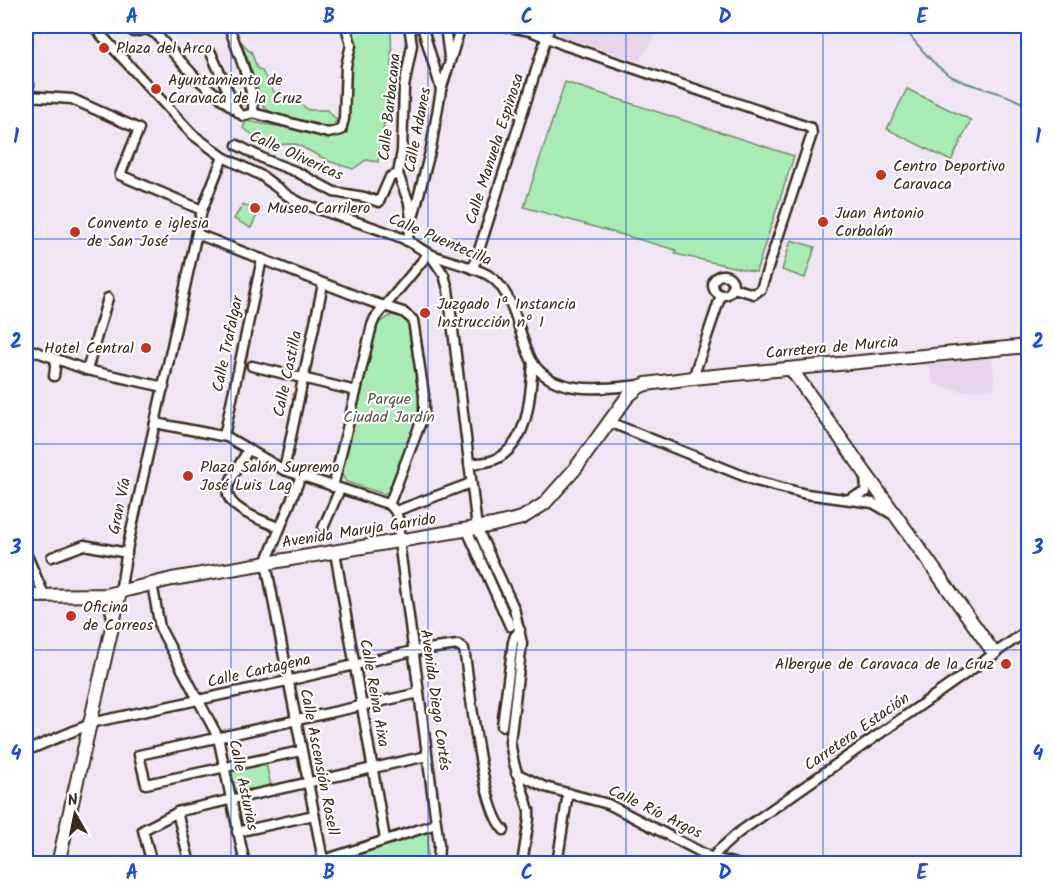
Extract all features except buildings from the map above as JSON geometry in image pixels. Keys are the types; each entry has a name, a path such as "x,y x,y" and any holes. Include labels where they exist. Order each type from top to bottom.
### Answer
{"main road":[{"name":"Carretera de Murcia","path":"642,385 693,378 1029,346"},
{"path":"791,369 994,653"},
{"name":"Avenida Maruja Garrido","path":"26,596 88,596 120,592 146,584 472,529 522,518 544,504 575,469 623,404 642,385"},
{"name":"Gran Vía","path":"58,864 120,592"}],"street":[{"name":"Calle Puentecilla","path":"93,26 192,134 223,157 256,173 301,203 407,241 429,253 488,275 502,289 512,307 533,363"},
{"path":"126,26 134,32 147,29 156,34 196,78 243,116 253,112 328,133 341,130 344,118 346,66 351,45 346,26"},
{"path":"229,26 249,86 254,106 253,112"},
{"name":"Calle Barbacana","path":"410,26 412,45 402,110 402,151 398,174 409,204 411,225"},
{"path":"422,26 441,90"},
{"path":"445,26 449,60"},
{"name":"Calle Adanes","path":"407,241 431,148 441,90 461,26"},
{"path":"502,26 531,31 803,125 813,131 761,289 754,294 733,288"},
{"name":"Calle Manuela Espinosa","path":"473,269 550,26"},
{"path":"211,52 237,111"},
{"path":"219,95 226,99 230,94"},
{"path":"28,96 72,99 139,129 120,175 202,210"},
{"name":"Calle Olivericas","path":"237,145 297,172 334,192 379,202 390,177 398,174"},
{"name":"Gran Vía","path":"120,592 202,210 223,157"},
{"path":"197,234 369,301 383,310 396,310 409,316 415,325 424,409 421,425 392,508"},
{"path":"372,325 429,253 441,270 448,289 471,483 472,529 510,626"},
{"name":"Calle Trafalgar","path":"224,436 262,259"},
{"path":"723,275 729,277 733,282 733,288 728,294 721,295 715,292 713,285 717,277 723,275"},
{"name":"Calle Castilla","path":"284,470 323,284"},
{"path":"693,378 721,295"},
{"path":"87,370 108,298"},
{"path":"323,528 336,488 372,325 374,309 369,301"},
{"path":"26,348 87,370 164,387"},
{"path":"54,376 56,359"},
{"path":"469,464 496,459 507,451 519,435 527,411 533,363"},
{"path":"533,363 541,372 561,384 613,388 642,385"},
{"path":"252,366 356,391"},
{"path":"613,388 621,392 623,404"},
{"path":"609,422 756,481 806,494 873,503 900,520"},
{"path":"155,423 224,436 284,470 392,508 471,483"},
{"path":"248,450 229,485 229,499 238,508 280,528"},
{"path":"843,498 866,492 867,480 863,469"},
{"path":"266,563 301,476"},
{"name":"Avenida Diego Cortés","path":"392,508 399,522 399,541 440,852 438,864"},
{"path":"472,529 508,595 522,643 511,734 512,756 530,819 522,864"},
{"path":"52,558 84,545 127,553"},
{"name":"Calle Reina Aixa","path":"334,552 386,839"},
{"path":"26,553 45,597"},
{"name":"Calle Ascensión Rosell","path":"266,563 323,860"},
{"path":"124,569 128,581 146,584"},
{"name":"Calle Asturias","path":"146,584 160,628 218,737 245,864"},
{"path":"88,596 109,605 113,622"},
{"path":"502,726 513,642 520,630"},
{"name":"Carretera Estación","path":"710,861 726,843 747,827 1029,630"},
{"name":"Calle Cartagena","path":"26,751 90,723 287,681 413,651 458,645 464,649 478,745 489,797 495,818 504,830"},
{"path":"301,751 146,784 139,755 418,693"},
{"path":"96,698 99,714 111,718"},
{"path":"66,732 73,732 80,736 83,752"},
{"path":"152,864 143,830 177,812 427,756"},
{"name":"Calle Río Argos","path":"516,773 545,787 598,800 622,810 710,861 737,864"},
{"path":"557,864 568,793"},
{"path":"177,812 190,864"},
{"path":"237,832 314,814"},
{"path":"311,864 323,860 339,859 386,839 436,824"}],"shaded area":[{"path":"559,26 662,26 640,61 557,35"},
{"path":"992,354 995,388 961,391 933,384 929,368 920,360"}],"green space":[{"path":"349,26 391,26 392,75 378,162 366,160 353,169 331,162 296,144 268,145 243,128 246,121 337,136 347,134"},
{"path":"241,41 251,51 257,68 262,71 274,92 299,102 308,110 327,110 337,120 331,129 275,115 264,107"},
{"path":"565,82 794,156 756,272 675,254 676,250 524,207"},
{"path":"907,89 971,120 951,161 887,129"},
{"path":"243,204 258,212 251,228 234,219"},
{"path":"791,240 815,247 805,278 782,270"},
{"name":"Parque Ciudad Jardín","path":"392,315 406,318 410,325 420,411 396,482 392,490 384,494 346,482 342,474 378,323"},
{"path":"266,764 271,786 234,795 229,772"},
{"path":"429,831 427,863 345,863 343,858"}],"waterway":[{"path":"902,26 928,56 951,76 1012,98 1028,107"}],"place":[{"name":"Plaza del Arco","path":"104,48"},
{"name":"Ayuntamiento de Caravaca de la Cruz","path":"156,89"},
{"name":"Centro Deportivo Caravaca","path":"881,175"},
{"name":"Museo Carrilero","path":"255,208"},
{"name":"Juan Antonio Corbalán","path":"823,222"},
{"name":"Convento e iglesia de San José","path":"75,232"},
{"name":"Juzgado 1ª Instancia Instrucción nº 1","path":"425,313"},
{"name":"Hotel Central","path":"146,348"},
{"name":"Plaza Salón Supremo José Luis Lag","path":"188,476"},
{"name":"Oficina de Correos","path":"71,616"},
{"name":"Albergue de Caravaca de la Cruz","path":"1006,664"}]}
